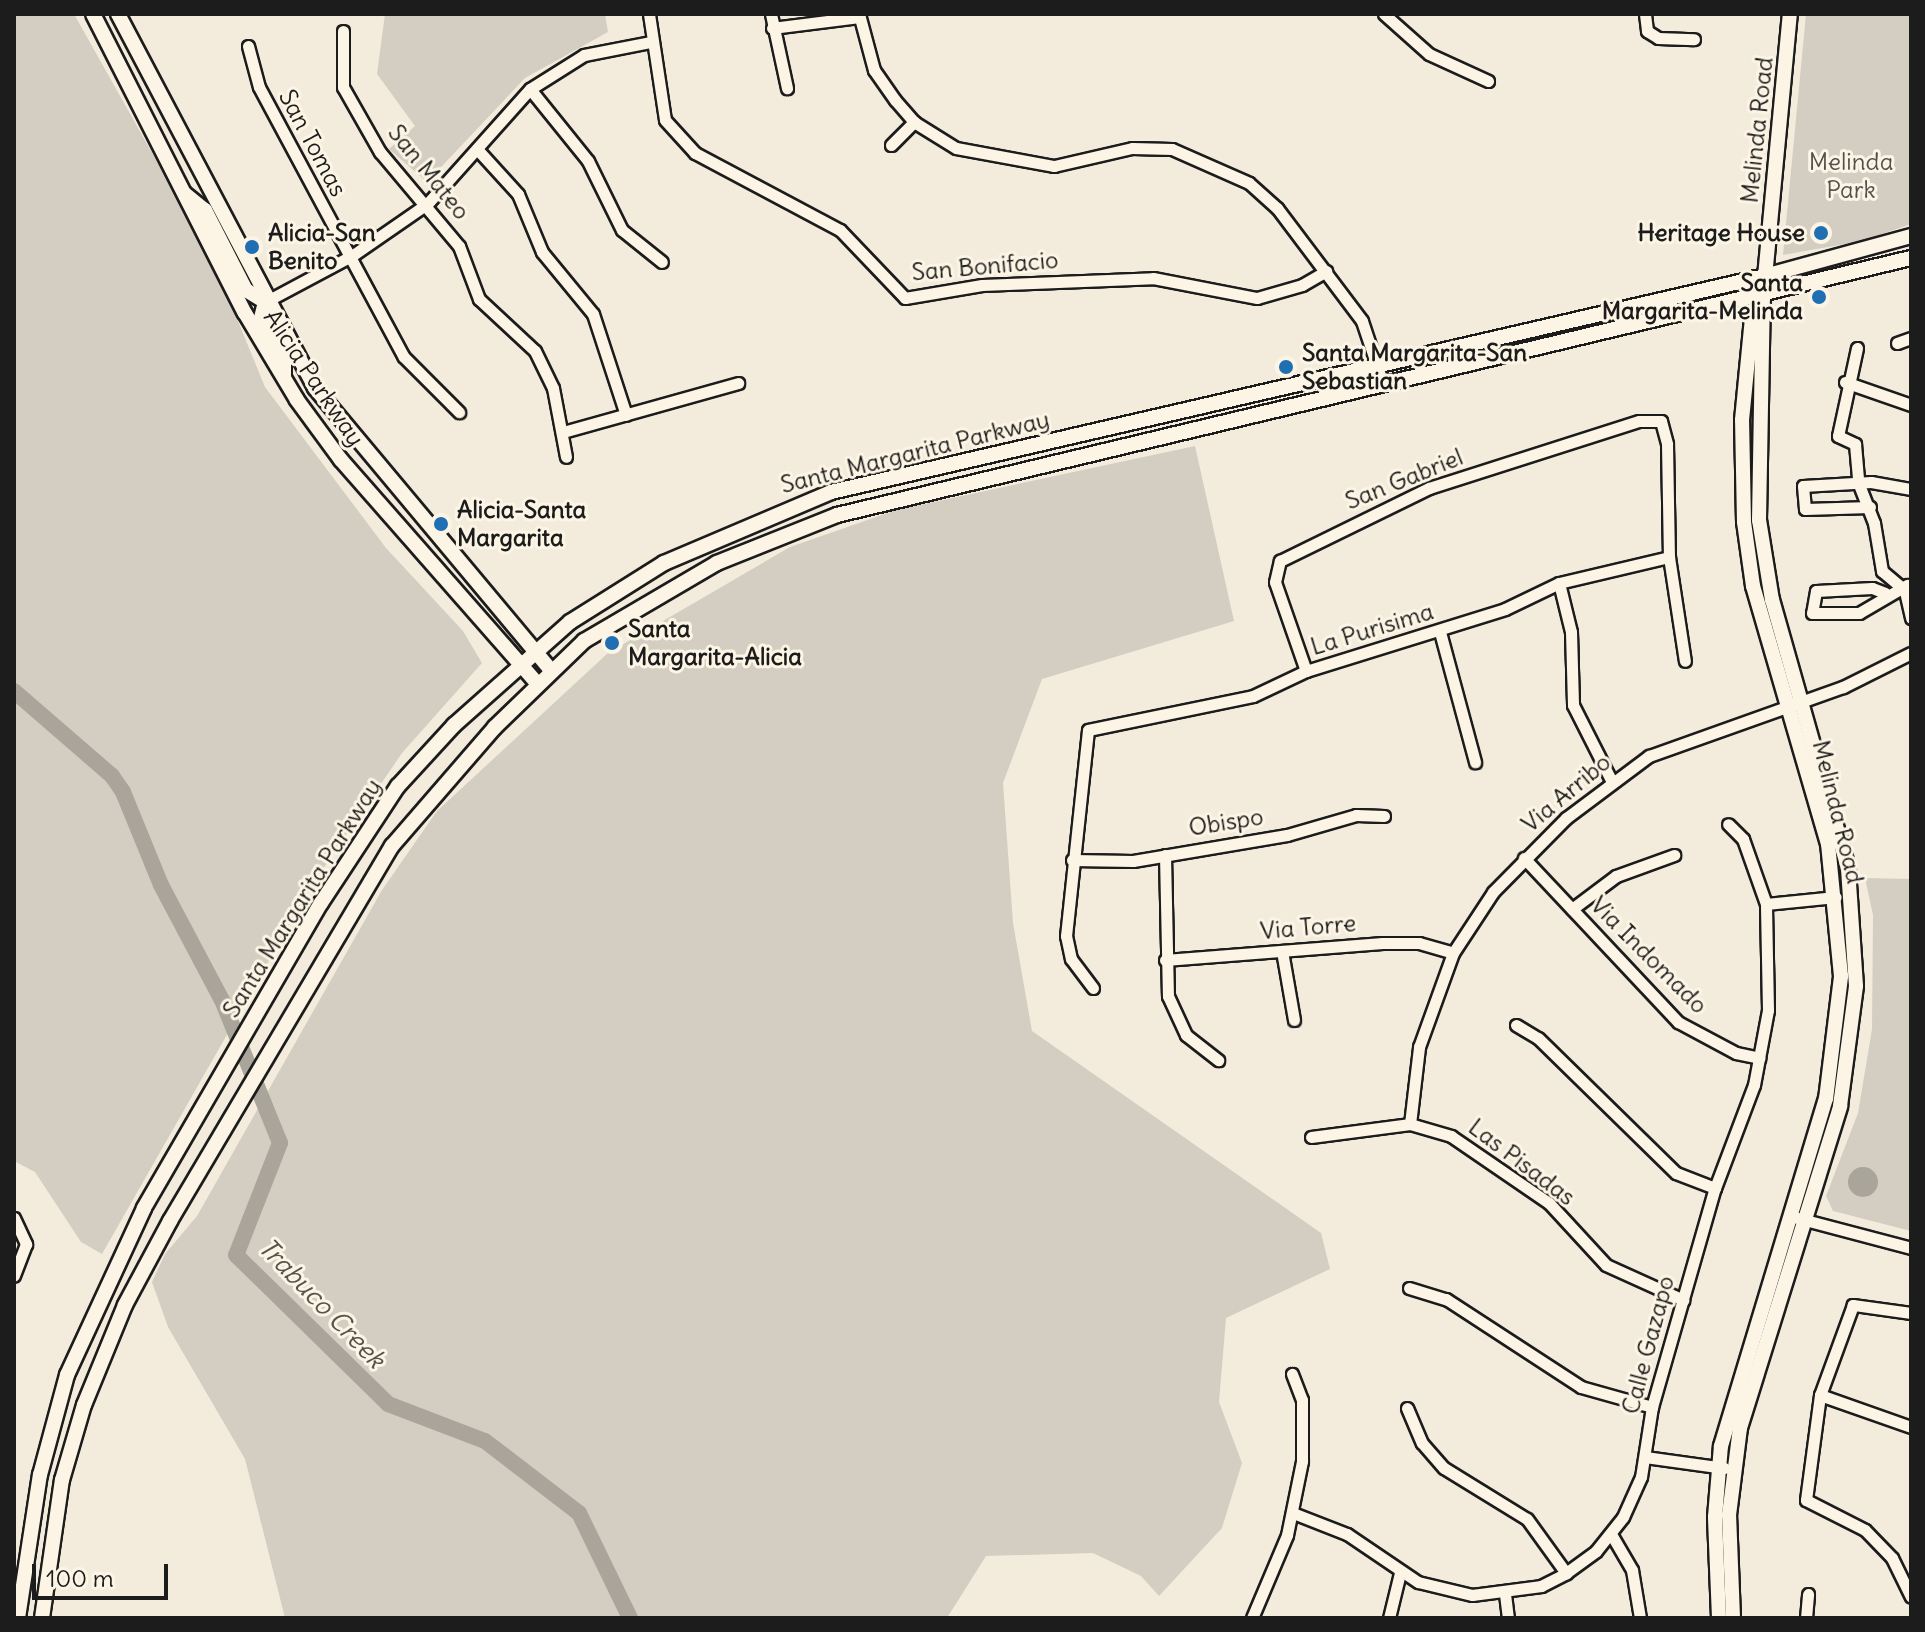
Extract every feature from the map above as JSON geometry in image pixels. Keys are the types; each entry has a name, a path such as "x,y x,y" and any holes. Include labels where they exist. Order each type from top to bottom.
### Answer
{"main road":[{"name":"Alicia Parkway","path":"93,14 184,194 284,379 341,460 537,683"},
{"name":"Alicia Parkway","path":"118,14 265,302 315,388 358,445 551,670"},
{"name":"Melinda Road","path":"1719,1618 1725,1468 1738,1374 1845,1085 1857,969 1843,840 1772,600 1759,520 1763,298 1790,14"},
{"path":"184,194 205,210 246,290 265,302 261,318 284,356 284,379"},
{"name":"Santa Margarita Parkway","path":"17,1617 16,1598 40,1475 67,1375 144,1208 329,890 398,786 535,649 664,563 816,497 1765,276 1911,236"},
{"name":"Santa Margarita Parkway","path":"42,1618 62,1480 84,1405 125,1305 170,1221 392,846 431,797 537,683 642,603 795,529 1383,384 1763,298 1911,258"},
{"name":"Melinda Road","path":"1763,298 1752,318 1742,420 1744,522 1753,586 1828,844 1836,897 1836,1040 1824,1107 1797,1218"},
{"name":"Melinda Road","path":"1725,1468 1733,1618"},
{"path":"16,1598 30,1618"}],"street":[{"name":"San Bonifacio","path":"649,14 650,42 665,120 695,153 840,230 905,298 982,285 1153,278 1257,298 1302,285 1326,271"},
{"path":"771,14 787,88"},
{"path":"1384,14 1442,62 1488,81"},
{"path":"1645,14 1647,31 1658,38 1694,39"},
{"path":"772,28 859,16 874,70 914,122 956,148 1021,164 1081,163 1132,148 1172,149 1211,161 1277,208 1326,271 1362,321 1383,384"},
{"name":"San Mateo","path":"343,31 343,87 380,152 428,203 459,246 479,299 535,351 563,432 566,457"},
{"path":"265,302 353,255 428,203 530,89 584,55 650,42"},
{"name":"San Tomas","path":"248,46 259,87 319,205 353,255 404,357 459,412"},
{"path":"530,89 588,161 622,230 662,262"},
{"path":"891,145 914,122"},
{"path":"477,149 518,194 542,252 593,314 626,415"},
{"path":"1897,343 1911,338"},
{"path":"1857,348 1845,382 1838,436 1855,444 1858,482 1870,507 1882,571 1909,588"},
{"path":"1845,382 1911,405"},
{"path":"563,432 738,383"},
{"name":"San Gabriel","path":"1306,671 1275,582 1280,561 1429,488 1615,427 1661,421 1669,557"},
{"path":"1870,507 1803,507 1804,484 1858,482 1911,489"},
{"path":"1669,557 1685,661"},
{"name":"La Purisima","path":"1072,860 1086,733 1097,726 1253,696 1306,671 1440,632 1559,583 1669,557"},
{"path":"1559,583 1571,632 1573,705 1611,780"},
{"path":"1885,593 1872,588 1816,591 1812,613 1859,613 1885,593 1909,588"},
{"path":"1909,588 1911,618"},
{"path":"1440,632 1475,762"},
{"name":"Via Arribo","path":"1410,1124 1419,1047 1453,953 1524,858 1611,780 1696,734 1802,700 1911,653"},
{"name":"Obispo","path":"1072,860 1165,855 1287,835 1356,815 1384,816"},
{"name":"Calle Gazapo","path":"1293,1513 1347,1534 1400,1573 1448,1591 1505,1594 1566,1573 1611,1534 1633,1499 1645,1457 1652,1407 1715,1188 1759,1058 1772,969 1766,904 1743,839 1728,824"},
{"path":"1165,855 1165,960 1174,1016 1197,1048 1218,1060"},
{"path":"1572,909 1616,876 1674,855"},
{"name":"Via Indomado","path":"1524,858 1678,1022 1759,1058"},
{"path":"1072,860 1066,936 1071,959 1093,988"},
{"path":"1766,904 1836,897"},
{"name":"Via Torre","path":"1165,960 1382,943 1453,953"},
{"path":"1282,951 1294,1020"},
{"path":"1516,1025 1538,1038 1661,1160 1715,1188"},
{"name":"Las Pisadas","path":"1311,1137 1410,1124 1471,1147 1549,1203 1606,1265 1683,1300"},
{"path":"14,1218 26,1244 14,1276"},
{"path":"1797,1218 1911,1248"},
{"path":"1409,1288 1446,1299 1581,1387 1652,1407"},
{"path":"1911,1313 1853,1305 1820,1395 1806,1500 1865,1530 1892,1558 1911,1597"},
{"path":"1252,1618 1293,1513 1304,1432 1292,1374"},
{"path":"1820,1395 1911,1427"},
{"path":"1407,1408 1422,1443 1444,1468 1527,1519 1566,1573"},
{"path":"1645,1457 1725,1468"},
{"path":"1611,1534 1628,1558 1640,1618"},
{"path":"1389,1618 1400,1573"},
{"path":"1505,1594 1508,1618"},
{"path":"1806,1618 1808,1594"}],"green space":[{"path":"14,14 74,14 215,265 265,387 386,548 463,631 482,663 402,753 314,882 102,1254 81,1242 35,1172 14,1161"},
{"path":"385,14 605,14 608,32 525,78 427,182 389,149 415,126 377,74"},
{"name":"Melinda Park","path":"1806,14 1911,14 1911,224 1862,241 1783,255"},
{"path":"1195,446 1234,621 1042,679 1003,783 1013,923 1032,1031 1321,1233 1330,1269 1226,1318 1219,1402 1242,1463 1222,1528 1159,1596 1141,1576 1093,1553 986,1556 947,1618 285,1618 245,1459 168,1327 152,1282 165,1254 197,1216 382,890 437,811 608,653 790,547 896,510"},
{"path":"1865,878 1911,879 1911,1231 1833,1211 1826,1196 1858,1113 1872,1029 1873,915"}],"shaded area":[{"path":"1863,1167 1869,1168 1877,1176 1877,1188 1869,1196 1863,1197 1857,1196 1849,1188 1848,1182 1849,1176 1857,1168"}],"waterway":[{"name":"Trabuco Creek","path":"14,691 112,776 123,792 161,885 222,1000 280,1143 236,1255 388,1404 485,1441 579,1513 630,1618"}],"place":[{"name":"Heritage House","path":"1821,233"},
{"name":"Alicia-San Benito","path":"252,247"},
{"name":"Santa Margarita-Melinda","path":"1819,297"},
{"name":"Santa Margarita-San Sebastian","path":"1286,367"},
{"name":"Alicia-Santa Margarita","path":"441,524"},
{"name":"Santa Margarita-Alicia","path":"612,643"}]}
